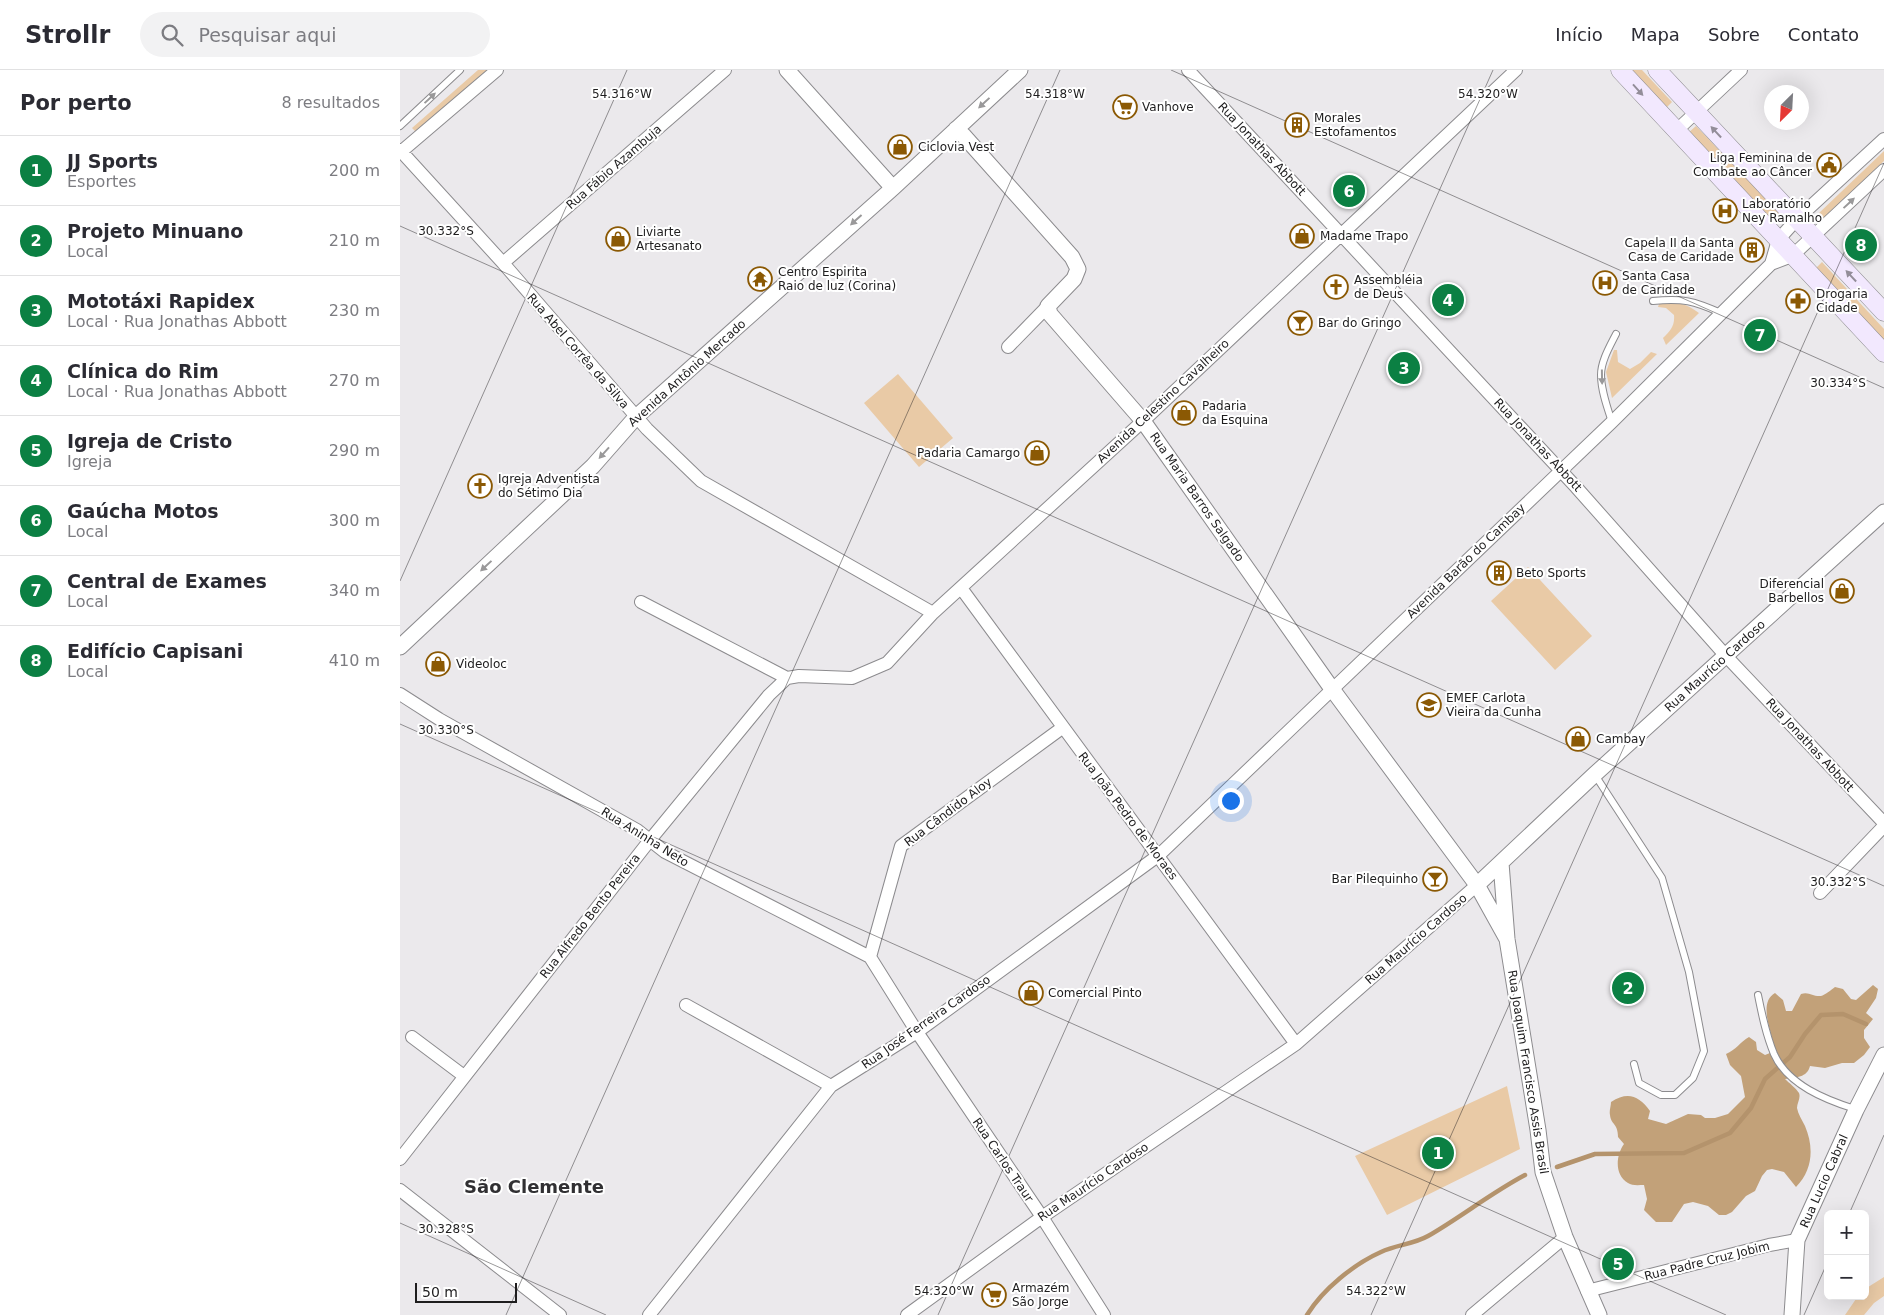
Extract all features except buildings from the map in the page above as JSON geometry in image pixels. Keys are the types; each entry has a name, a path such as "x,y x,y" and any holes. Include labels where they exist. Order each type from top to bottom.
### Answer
{"main road":[{"path":"1620,70 1792,256 1881,344"},
{"path":"1657,70 1884,312"}],"street":[{"path":"401,151 497,70"},
{"name":"Rua Fábio Azambuja","path":"503,264 725,70"},
{"path":"787,70 893,188"},
{"name":"Avenida Antônio Mercado","path":"400,647 593,466 636,417 893,188 1020,70"},
{"name":"Rua Jonathas Abbott","path":"1188,70 1561,470 1726,656 1884,825"},
{"name":"Avenida Celestino Cavalheiro","path":"787,678 798,676 852,678 887,663 933,613 1143,421 1340,233 1516,70"},
{"path":"1676,131 1741,70"},
{"path":"956,129 1072,257 1078,269 1074,279 1008,346"},
{"name":"Avenida Barão do Cambay","path":"1771,264 1778,240 1884,138"},
{"name":"Rua Abel Corrêa da Silva","path":"401,151 503,264 636,417 701,481 933,613"},
{"name":"Avenida Barão do Cambay","path":"1159,855 1612,422 1771,264 1792,256 1884,170"},
{"name":"Rua Maria Barros Salgado","path":"1048,306 1050,314 1143,421 1332,689 1477,885"},
{"name":"Rua Maurício Cardoso","path":"907,1315 1042,1217 1296,1044 1477,885 1595,774 1884,512"},
{"name":"Rua João Pedro de Moraes","path":"961,588 1296,1044"},
{"path":"640,602 787,678"},
{"name":"Rua Alfredo Bento Pereira","path":"400,1159 650,840 769,695 787,678"},
{"name":"Rua Aninha Neto","path":"400,694 637,830 666,852 870,957"},
{"name":"Rua Cândido Aloy","path":"870,957 901,846 1062,728"},
{"path":"1820,893 1884,825"},
{"name":"Rua José Ferreira Cardoso","path":"648,1315 832,1086 917,1032 1159,855"},
{"name":"Rua Joaquim Francisco Assis Brasil","path":"1501,863 1507,939 1543,1172 1565,1238 1587,1292 1599,1315"},
{"name":"Rua Joaquim Francisco Assis Brasil","path":"1477,885 1507,939"},
{"path":"870,957 917,1032"},
{"path":"686,1005 832,1086"},
{"name":"Rua Carlos Traur","path":"917,1032 1042,1217 1104,1315"},
{"path":"412,1037 464,1076"},
{"name":"Rua Lucio Cabral","path":"1792,1315 1797,1240 1856,1110 1884,1055"},
{"path":"400,1190 560,1315"},
{"path":"1472,1315 1565,1238"},
{"name":"Rua Padre Cruz Jobim","path":"1587,1292 1769,1245 1797,1240"}],"lane":[{"path":"400,126 460,70"},
{"path":"1653,300 1676,298 1696,302 1721,313"},
{"path":"1612,422 1601,374 1605,357 1616,334"},
{"path":"1595,774 1662,878 1689,972 1704,1051 1693,1078 1675,1095 1661,1095 1639,1083 1634,1064"},
{"path":"1758,995 1765,1026 1775,1056 1787,1072 1809,1090 1856,1110"}],"shaded area":[{"path":"478,70 487,70 416,132 412,128"},
{"path":"1628,70 1642,70 1672,102 1665,109"},
{"path":"1696,126 1783,217 1775,225 1688,133"},
{"path":"1884,151 1884,161 1824,218 1819,213"},
{"path":"1822,262 1884,329 1884,341 1816,268"},
{"path":"1660,301 1681,304 1699,313 1666,345 1663,338 1672,328 1674,315 1666,308 1658,307"},
{"path":"1614,350 1617,350 1618,362 1630,369 1640,363 1651,352 1657,354 1612,398 1606,372"},
{"path":"898,374 953,438 919,467 864,403"},
{"path":"1528,567 1592,636 1555,670 1491,601"},
{"path":"1873,985 1878,989 1876,998 1866,1013 1873,1019 1864,1030 1864,1038 1870,1047 1864,1055 1854,1063 1842,1063 1825,1068 1810,1066 1804,1075 1785,1079 1799,1093 1800,1097 1797,1108 1808,1134 1811,1150 1809,1166 1796,1187 1784,1172 1772,1169 1767,1170 1755,1191 1746,1196 1732,1212 1726,1215 1719,1215 1708,1206 1693,1202 1684,1204 1672,1222 1656,1222 1644,1210 1647,1199 1644,1185 1630,1184 1623,1179 1618,1170 1619,1154 1624,1144 1618,1137 1617,1129 1611,1118 1611,1102 1623,1097 1633,1097 1642,1102 1650,1111 1648,1119 1666,1124 1688,1114 1715,1118 1728,1114 1745,1097 1741,1076 1730,1065 1726,1054 1749,1037 1756,1042 1757,1050 1765,1055 1775,1051 1768,1020 1767,1004 1775,993 1783,1000 1786,1011 1792,1011 1801,994 1821,996 1835,987 1843,989 1851,999 1856,1000"},
{"path":"1507,1086 1520,1149 1387,1215 1355,1156"},
{"path":"1884,1277 1884,1296 1874,1303 1864,1315 1845,1315 1855,1300 1869,1300 1869,1286"}],"waterway":[{"path":"1557,1167 1595,1154 1684,1153 1730,1133 1751,1108 1765,1079 1790,1057 1805,1034 1821,1015 1843,1014 1866,1024"},
{"path":"1307,1315 1330,1287 1360,1263 1387,1250 1428,1236 1525,1175"}],"place":[{"name":"Vanhove","path":"1125,107"},
{"name":"Morales Estofamentos","path":"1297,125"},
{"name":"Ciclovia Vest","path":"900,147"},
{"name":"Liga Feminina de Combate ao Câncer","path":"1829,165"},
{"name":"Gaúcha Motos","path":"1349,191"},
{"name":"Laboratório Ney Ramalho","path":"1725,211"},
{"name":"Madame Trapo","path":"1302,236"},
{"name":"Liviarte Artesanato","path":"618,239"},
{"name":"Edifício Capisani","path":"1861,245"},
{"name":"Capela II da Santa Casa de Caridade","path":"1752,250"},
{"name":"Centro Espirita Raio de luz (Corina)","path":"760,279"},
{"name":"Santa Casa de Caridade","path":"1605,283"},
{"name":"Assembléia de Deus","path":"1336,287"},
{"name":"Clínica do Rim","path":"1448,300"},
{"name":"Drogaria Cidade","path":"1798,301"},
{"name":"Bar do Gringo","path":"1300,323"},
{"name":"Central de Exames","path":"1760,335"},
{"name":"Mototáxi Rapidex","path":"1404,368"},
{"name":"Padaria da Esquina","path":"1184,413"},
{"name":"Padaria Camargo","path":"1037,453"},
{"name":"Igreja Adventista do Sétimo Dia","path":"480,486"},
{"name":"Beto Sports","path":"1499,573"},
{"name":"Diferencial Barbellos","path":"1842,591"},
{"name":"Videoloc","path":"438,664"},
{"name":"EMEF Carlota Vieira da Cunha","path":"1429,705"},
{"name":"Cambay","path":"1578,739"},
{"name":"Bar Pilequinho","path":"1435,879"},
{"name":"Projeto Minuano","path":"1628,988"},
{"name":"Comercial Pinto","path":"1031,993"},
{"name":"JJ Sports","path":"1438,1153"},
{"name":"Igreja de Cristo","path":"1618,1264"},
{"name":"Armazém São Jorge","path":"994,1295"}],"district":[{"name":"São Clemente","path":"534,1186"}]}
